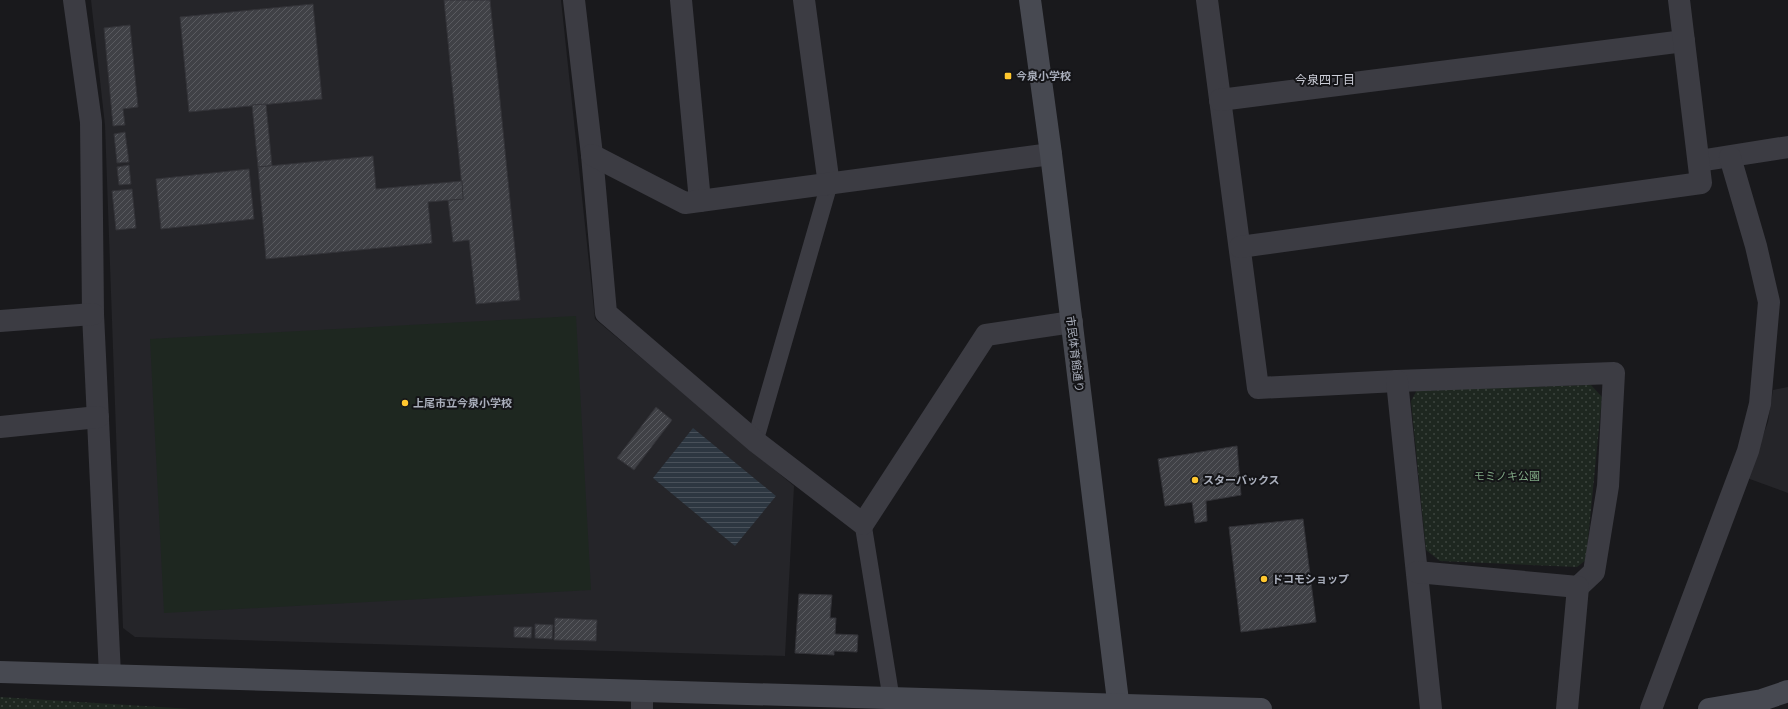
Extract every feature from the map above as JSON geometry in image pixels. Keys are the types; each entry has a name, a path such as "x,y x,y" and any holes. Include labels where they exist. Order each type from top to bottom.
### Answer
{"street":[{"path":"74,0 91,122 93,314 110,674"},
{"path":"574,0 592,155 606,313 755,441 863,524 986,335 1072,322"},
{"path":"681,0 700,201"},
{"path":"804,0 829,185"},
{"name":"市民体育館通り","path":"1030,0 1051,154 1119,707"},
{"path":"1207,0 1258,388 1614,373 1608,486 1594,572 1578,586 1567,709"},
{"path":"1240,247 1701,183 1678,0"},
{"path":"1220,100 1684,41"},
{"path":"1699,161 1788,147"},
{"path":"592,155 685,203 829,185 1051,154"},
{"path":"1651,709 1748,451 1760,404 1769,302 1756,246 1730,157"},
{"path":"0,321 93,314"},
{"path":"1398,381 1431,709"},
{"path":"0,426 98,417"},
{"path":"1417,572 1578,586"},
{"path":"0,672 110,674 642,700 891,697 1119,707 1260,709"},
{"path":"1709,709 1762,700 1788,691"}],"lane":[{"path":"755,441 829,185"},
{"path":"863,524 891,697"}],"shaded area":[{"name":"上尾市立今泉小学校","path":"91,0 561,0 595,319 794,486 785,656 135,637 123,628 105,125"},
{"path":"1788,387 1788,493 1747,478 1768,422 1773,390"},
{"path":"693,428 776,496 735,546 653,478"}],"green space":[{"path":"576,316 591,590 164,613 150,339"},
{"name":"モミノキ公園","path":"1591,385 1602,397 1586,560 1577,567 1440,561 1426,550 1411,401 1417,390"},
{"path":"0,697 192,709 0,709"}],"building":[{"path":"444,0 490,0 520,300 476,304 469,240 453,242 448,200 463,199"},
{"path":"313,4 322,99 189,112 180,17"},
{"path":"130,25 138,107 123,109 125,125 113,126 104,28"},
{"path":"266,104 272,166 258,167 252,105"},
{"path":"125,132 129,162 117,163 114,134"},
{"path":"373,156 376,189 462,181 463,199 428,202 432,243 266,259 258,167"},
{"path":"129,165 131,184 119,185 117,167"},
{"path":"249,169 254,219 161,229 156,179"},
{"path":"132,189 136,228 116,230 112,191"},
{"path":"656,407 672,420 634,470 617,458"},
{"path":"1237,446 1241,495 1206,501 1207,521 1195,523 1192,502 1165,506 1158,459"},
{"path":"1303,519 1316,622 1241,632 1229,527"},
{"path":"799,594 832,595 830,618 836,618 835,634 858,635 857,652 834,651 834,655 795,653"},
{"path":"555,618 597,620 596,641 554,640"},
{"path":"535,624 553,625 552,639 535,638"},
{"path":"514,627 532,627 531,638 514,637"}],"place":[{"name":"今泉小学校","path":"1008,76"},
{"name":"上尾市立今泉小学校","path":"405,403"},
{"name":"スターバックス","path":"1195,480"},
{"name":"ドコモショップ","path":"1264,579"}],"district":[{"name":"今泉四丁目","path":"1325,79"}]}
